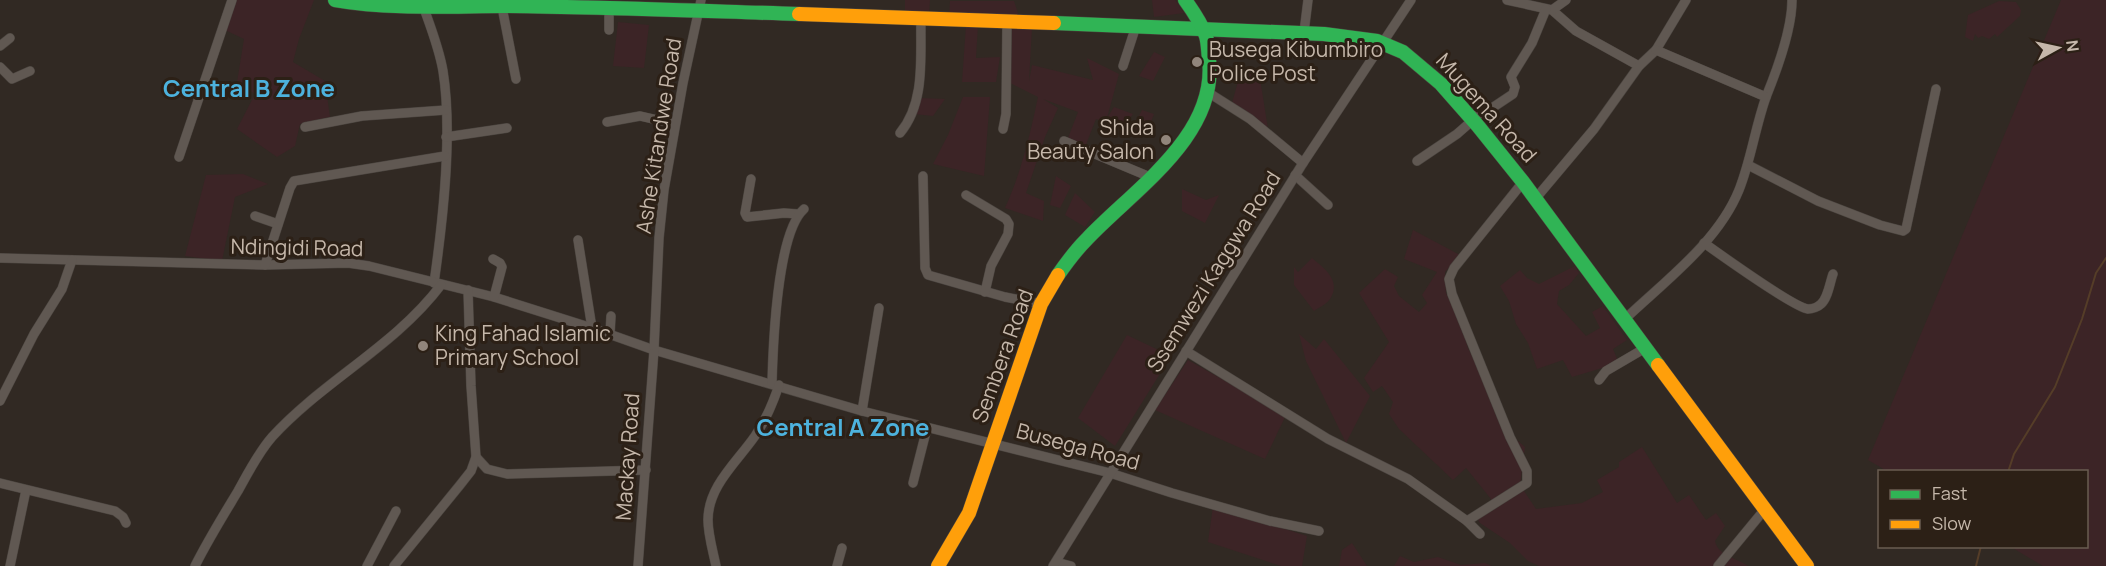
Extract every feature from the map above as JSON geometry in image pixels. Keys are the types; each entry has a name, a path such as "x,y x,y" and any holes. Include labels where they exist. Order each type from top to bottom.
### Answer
{"street":[{"path":"179,157 232,0"},
{"name":"Mugema Road","path":"335,0 369,6 552,4 609,9 700,5 921,19 1304,32 1384,42 1421,65 1471,119 1536,198 1807,566"},
{"name":"Sembera Road","path":"938,566 969,513 1041,304 1056,278 1087,238 1150,177 1181,144 1197,121 1209,93 1210,57 1202,28 1185,0"},
{"path":"1304,32 1308,0"},
{"name":"Ssemwezi Kaggwa Road","path":"1055,564 1295,175 1411,0"},
{"path":"1508,0 1549,10 1576,31 1639,66"},
{"path":"1416,161 1457,134 1471,119 1513,94 1515,87 1511,77 1549,10 1566,0"},
{"path":"1536,198 1594,129 1639,66 1656,50 1686,0"},
{"path":"1625,319 1704,243 1723,221 1738,192 1748,165 1766,97 1778,64 1792,10 1792,0"},
{"path":"195,566 243,480 272,438 329,385 407,324 428,302 437,284 446,110 442,69 423,4"},
{"path":"506,4 516,79"},
{"name":"Ashe Kitandwe Road","path":"654,350 659,238 664,190 675,123 700,5"},
{"path":"609,9 609,30"},
{"path":"900,133 907,124 918,92 921,19"},
{"path":"1002,129 1006,114 1007,22"},
{"path":"1123,66 1136,26"},
{"path":"0,46 10,38"},
{"path":"1656,50 1766,97"},
{"path":"0,67 12,79 30,71"},
{"path":"1748,165 1818,201 1880,225 1903,231 1906,228 1936,89"},
{"path":"1209,93 1250,119 1303,164"},
{"path":"305,128 372,115 446,110"},
{"path":"607,122 640,116 675,123"},
{"path":"446,137 507,128"},
{"path":"1064,141 1150,177"},
{"path":"265,265 292,183 300,178 445,156"},
{"path":"1295,175 1328,205"},
{"path":"923,176 926,272 933,278 1041,304"},
{"path":"716,566 708,519 713,496 722,480 756,435 770,409 776,384 782,267 789,239 801,212 747,217 745,213 751,180"},
{"path":"1467,521 1527,483 1528,475 1510,437 1452,294 1449,279 1454,268 1523,182"},
{"path":"966,195 1006,219 1009,224 1008,234 991,266 985,292"},
{"path":"255,216 278,224"},
{"path":"578,240 592,328"},
{"path":"1704,243 1808,309 1821,305 1824,301 1833,274"},
{"name":"Ndingidi Road","path":"0,258 265,265 358,264 494,297 654,350"},
{"path":"493,259 501,263 502,267 494,297"},
{"path":"0,401 34,334 62,289 72,260"},
{"path":"394,566 471,471 476,457 468,290"},
{"path":"862,411 879,308"},
{"path":"610,334 611,316"},
{"path":"1599,380 1606,371 1647,347"},
{"name":"Busega Road","path":"654,350 862,411 1110,472 1249,515 1319,531"},
{"name":"Mackay Road","path":"638,566 654,350"},
{"path":"1186,351 1328,439 1408,479 1467,521 1480,534"},
{"path":"912,483 927,428"},
{"path":"476,457 487,469 507,474 646,470"},
{"path":"0,483 115,511 123,517 126,524"},
{"path":"10,566 26,490"},
{"path":"1718,566 1765,509"},
{"path":"367,566 396,512"},
{"path":"837,566 842,548"},
{"path":"1055,564 1071,566"}],"shaded area":[{"path":"235,0 314,0 293,62 325,81 330,117 300,124 295,146 277,157 237,129 255,94 237,82 244,39 225,30"},
{"path":"905,0 930,0 929,14 905,13"},
{"path":"1152,0 1175,0 1184,13 1154,17"},
{"path":"2061,0 2106,0 2106,566 2043,566 2013,548 2088,548 2088,470 1885,470 1868,460"},
{"path":"950,1 1014,1 1019,16 949,16"},
{"path":"1999,1 2016,2 2021,10 2020,16 1997,37 1995,34 1989,39 1982,36 1978,38 1975,34 1973,41 1965,37 1968,15"},
{"path":"618,22 649,25 644,68 613,66"},
{"path":"1011,22 1032,28 1029,81 1032,65 1093,80 1087,58 1119,74 1107,118 1114,107 1133,114 1122,129 1096,119 1085,147 1068,138 1078,112 1043,99 1058,108 1045,137 1026,193 1044,201 1043,221 1005,208 1016,181 1038,97 1010,83"},
{"path":"966,25 978,25 976,58 1000,57 996,82 962,82"},
{"path":"1154,52 1165,57 1153,81 1139,76"},
{"path":"1242,67 1259,72 1268,129 1232,103"},
{"path":"963,97 990,97 984,176 933,164 948,135"},
{"path":"920,98 945,99 933,116 914,114"},
{"path":"1142,110 1154,114 1147,132 1133,128"},
{"path":"243,174 268,184 235,197 222,261 185,256 206,175"},
{"path":"1056,176 1071,186 1060,208 1050,205"},
{"path":"1182,189 1206,200 1219,195 1205,223 1182,211"},
{"path":"1075,193 1095,212 1085,227 1065,215"},
{"path":"1413,230 1460,255 1445,272 1446,293 1457,310 1468,348 1482,375 1496,416 1503,420 1507,443 1518,441 1525,447 1520,485 1536,509 1582,503 1603,492 1597,480 1619,467 1619,462 1642,447 1677,503 1689,495 1706,520 1716,513 1725,526 1715,541 1717,546 1724,553 1748,566 1539,566 1528,561 1510,543 1480,523 1477,518 1488,509 1491,499 1466,468 1453,480 1399,429 1389,414 1393,402 1382,386 1373,392 1364,378 1389,342 1359,293 1385,269 1398,277 1394,286 1399,296 1419,312 1427,303 1422,295 1437,272 1404,259"},
{"path":"1312,258 1330,276 1334,286 1329,301 1314,311 1294,285 1294,267 1298,272"},
{"path":"1575,266 1579,273 1569,285 1559,291 1557,304 1586,336 1600,328 1592,312 1603,306 1627,340 1613,349 1618,361 1572,377 1563,360 1537,369 1528,343 1516,324 1509,301 1500,286 1520,270 1527,278 1539,284"},
{"path":"1299,334 1316,349 1324,339 1370,396 1346,443 1306,361"},
{"path":"1127,335 1171,356 1115,446 1078,418"},
{"path":"1188,360 1286,415 1265,459 1155,410"},
{"path":"1213,506 1307,536 1302,566 1281,566 1208,542"},
{"path":"1352,543 1367,566 1339,566 1342,550"},
{"path":"1400,556 1414,562 1438,557 1461,565 1485,563 1492,566 1394,566"}],"waterway":[{"path":"2009,470 2014,454 2055,387 2082,319 2096,273 2106,258"},
{"path":"1976,566 1980,548"}],"traffic: fast":[{"path":"335,0 399,6 617,8 799,14"},
{"path":"1058,275 1083,243 1169,160 1200,113 1208,87 1208,44 1202,26 1185,0"},
{"path":"1054,23 1324,34 1377,41 1403,52 1441,84 1478,126 1523,182 1658,365"}],"traffic: slow":[{"path":"799,14 1054,23"},
{"path":"938,566 969,513 1041,304 1058,275"},
{"path":"1658,365 1807,566"}],"place":[{"name":"Busega Kibumbiro Police Post","path":"1197,62"},
{"name":"Shida Beauty Salon","path":"1166,140"},
{"name":"King Fahad Islamic Primary School","path":"423,346"}],"district":[{"name":"Central B Zone","path":"249,89"},
{"name":"Central A Zone","path":"843,428"}]}
